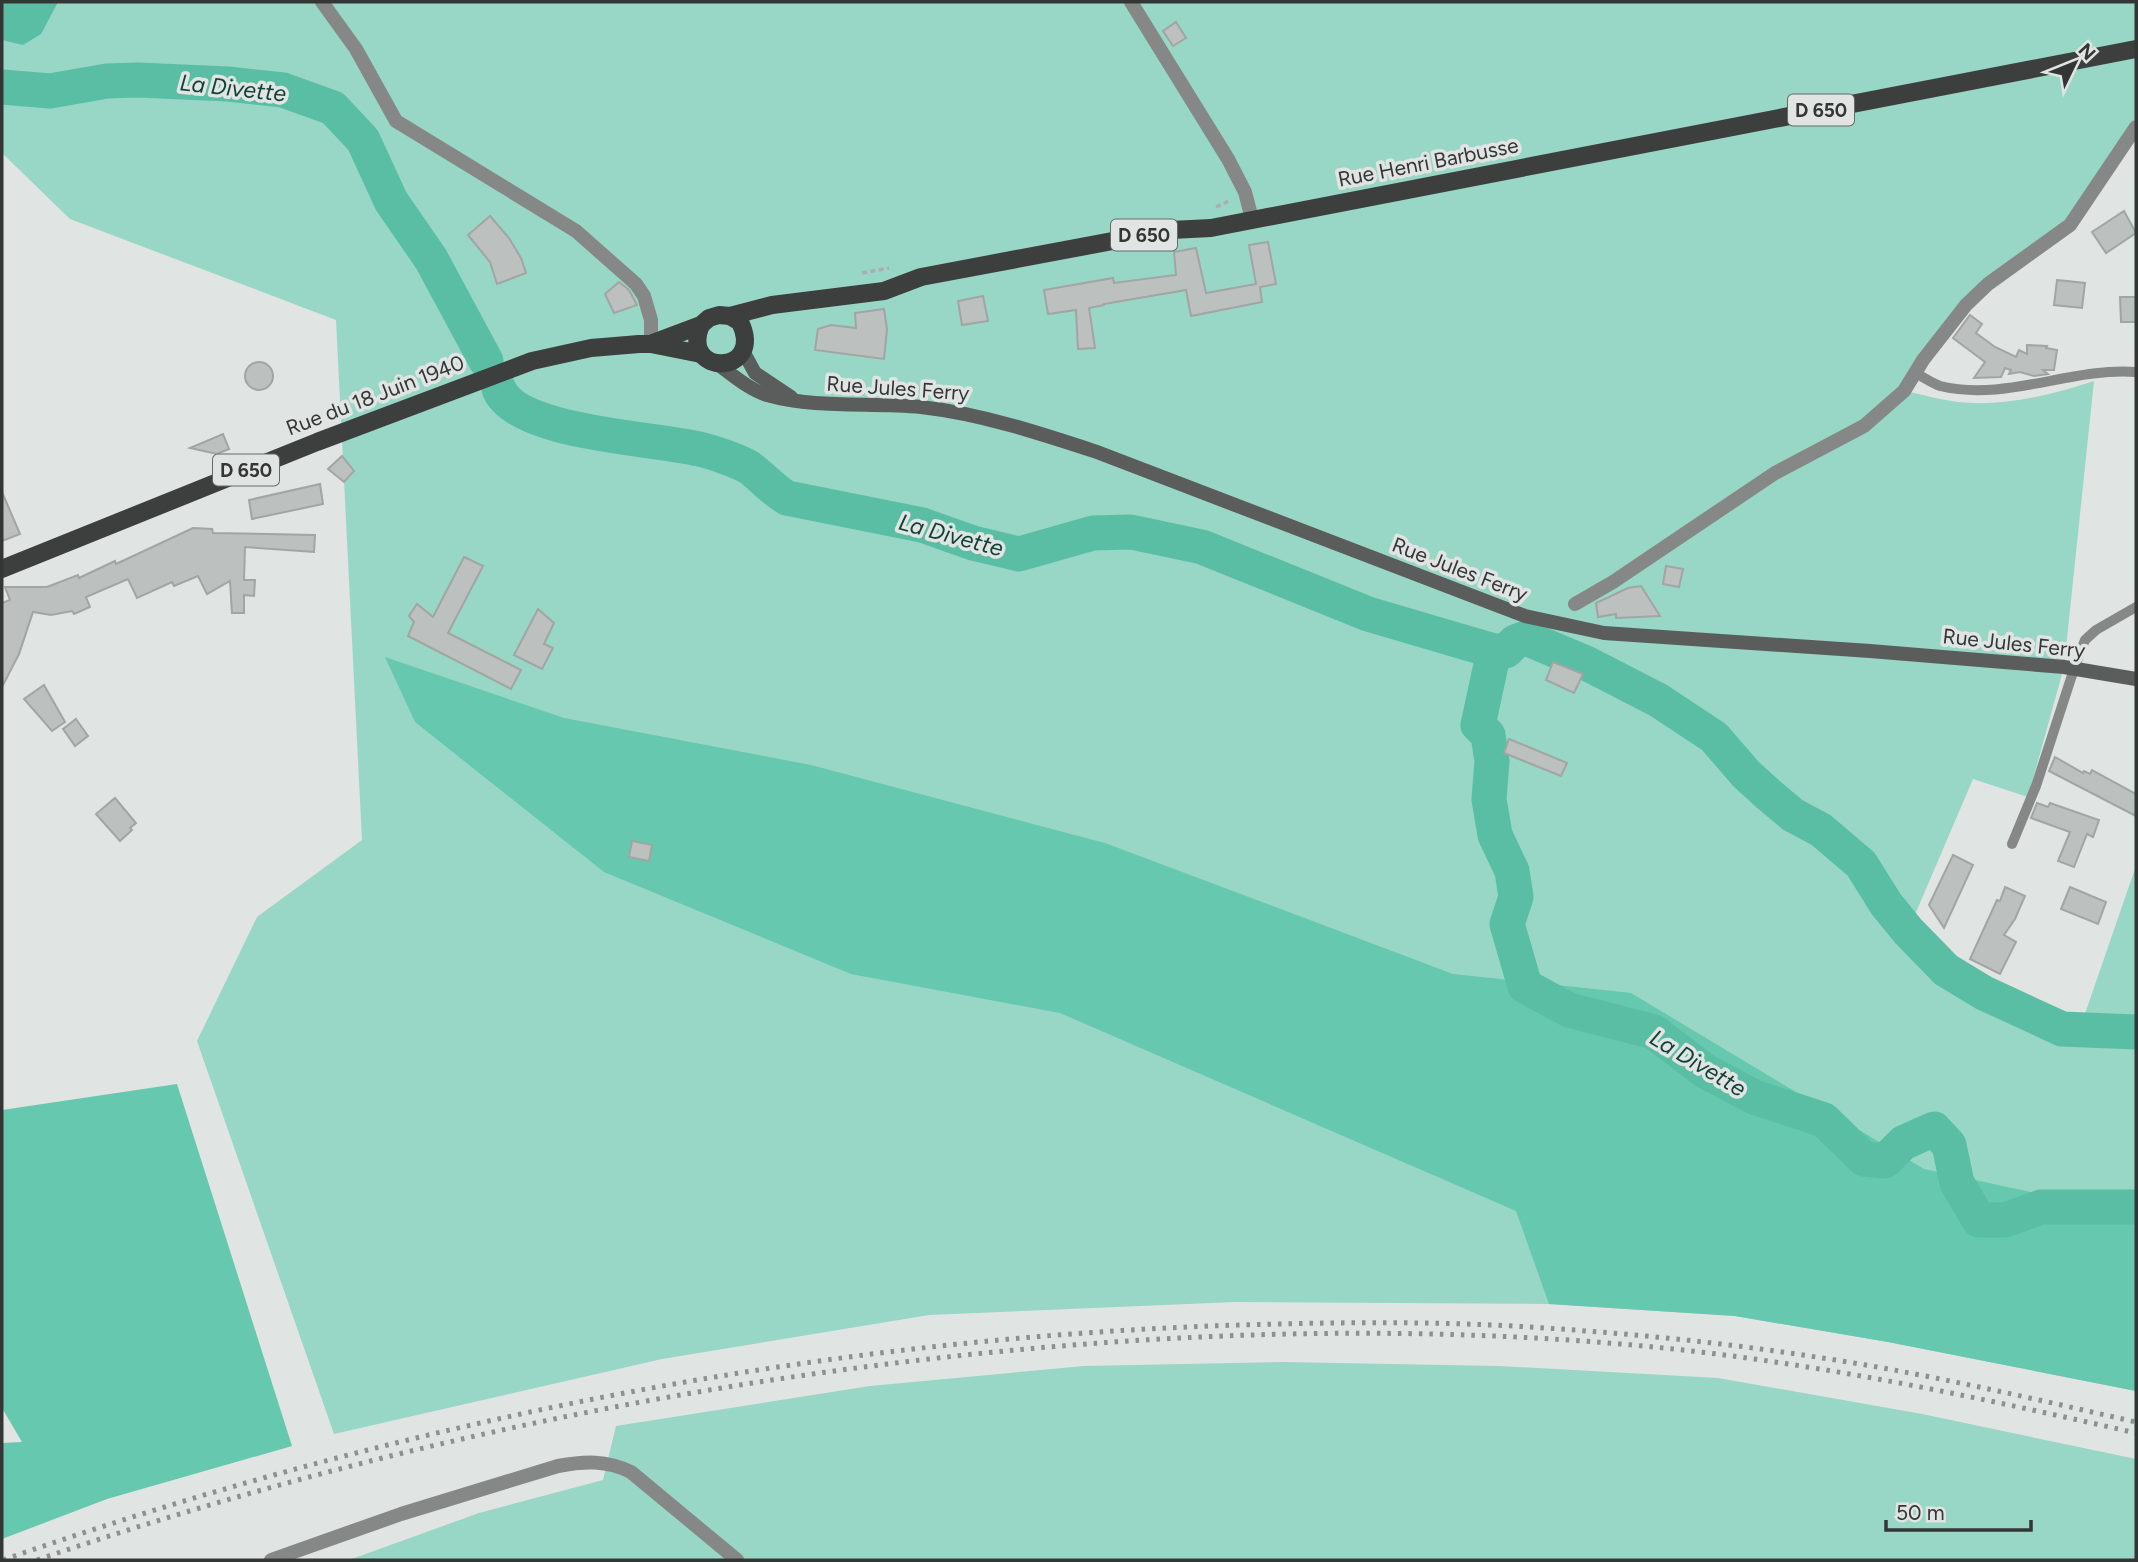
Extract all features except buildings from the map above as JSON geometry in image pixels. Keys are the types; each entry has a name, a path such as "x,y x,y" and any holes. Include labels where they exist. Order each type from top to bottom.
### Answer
{"main road":[{"name":"Rue Henri Barbusse","path":"730,316 784,303 884,291 934,274 1171,230 1210,229 2136,49"},
{"path":"744,331 760,317 784,303"},
{"path":"730,316 740,322 744,331 746,340 743,351 734,360 709,359 697,346 701,325 709,318 730,316"},
{"name":"D 650","path":"651,344 701,325"},
{"name":"D 650","path":"651,344 709,359"},
{"name":"Rue du 18 Juin 1940","path":"2,569 492,374 532,361 591,348 651,344"},
{"name":"Rue Jules Ferry","path":"743,351 755,373 792,398"},
{"name":"Rue Jules Ferry","path":"709,359 765,394 822,404 919,407 975,415 1027,429 1110,457 1525,616 1564,625 1604,633 1870,651 2074,669 2136,679"}],"street":[{"path":"322,2 356,49 396,121 576,231 636,284 644,296 651,320 651,344"},
{"path":"1131,2 1228,159 1245,192 1252,219"},
{"path":"1575,604 1613,582 1775,473 1864,426 1904,391 1923,360 1966,304 1988,284 2070,225 2136,127"},
{"path":"271,1560 401,1514 582,1461 619,1466 631,1472 737,1560"}],"lane":[{"path":"1916,373 1937,385 1990,390 2084,373 2136,372"},
{"path":"2012,844 2036,786 2085,640 2096,630 2136,607"}],"shaded area":[{"path":"2,2 2136,2 2136,127 2070,225 1988,284 1904,391 1958,402 1992,403 2044,395 2094,381 2064,667 2028,797 1973,779 1908,931 1946,970 1984,993 2062,1029 2079,1031 2136,866 2136,1391 1888,1342 1735,1316 1549,1304 1235,1302 929,1315 662,1359 334,1434 197,1041 257,917 362,840 336,320 70,219 2,153"},
{"path":"2,2 57,4 41,34 23,45 2,40"},
{"path":"385,657 564,718 811,765 1105,843 1453,974 1631,993 1924,1169 2136,1215 2136,1391 1888,1342 1735,1316 1549,1304 1516,1211 1060,1013 851,974 604,872 415,722"},
{"path":"177,1084 292,1446 107,1499 2,1539 2,1443 22,1442 2,1408 2,1110"},
{"path":"1282,1362 1499,1366 1718,1378 1922,1414 2136,1459 2136,1560 349,1560 479,1513 603,1480 616,1426 870,1386 1084,1366"}],"waterway":[{"name":"La Divette","path":"2,87 50,91 107,81 138,80 228,84 283,90 333,108 363,140 391,201 431,259 486,361"},
{"name":"La Divette","path":"499,389 511,404 532,416 559,425 718,454 750,468 787,498 922,525 973,543 1019,554 1093,533 1131,532 1202,547 1368,614 1494,651 1506,651 1515,642 1526,638 1588,664 1658,700 1714,737 1746,774 1769,795 1793,815 1821,830 1861,864 1886,904 1946,970 1984,993 2062,1029 2136,1032"},
{"name":"La Divette","path":"1494,651 1478,725 1488,735 1492,761 1489,799 1495,835 1512,871 1516,897 1507,924 1525,986 1569,1010 1654,1032 1705,1071 1754,1097 1824,1120 1864,1159 1885,1161 1903,1143 1934,1129 1949,1145 1957,1183 1979,1220 2005,1220 2041,1207 2136,1207"}],"railway":[{"path":"3,1560 153,1511 305,1466 458,1428 613,1395 769,1368 925,1348 1082,1333 1316,1323 1469,1324 1613,1333 1748,1347 1856,1363 1977,1386 2136,1422"},
{"path":"37,1560 262,1490 376,1460 606,1409 839,1370 956,1356 1137,1340 1410,1334 1501,1336 1683,1350 1797,1365 1911,1385 2136,1433"}]}
